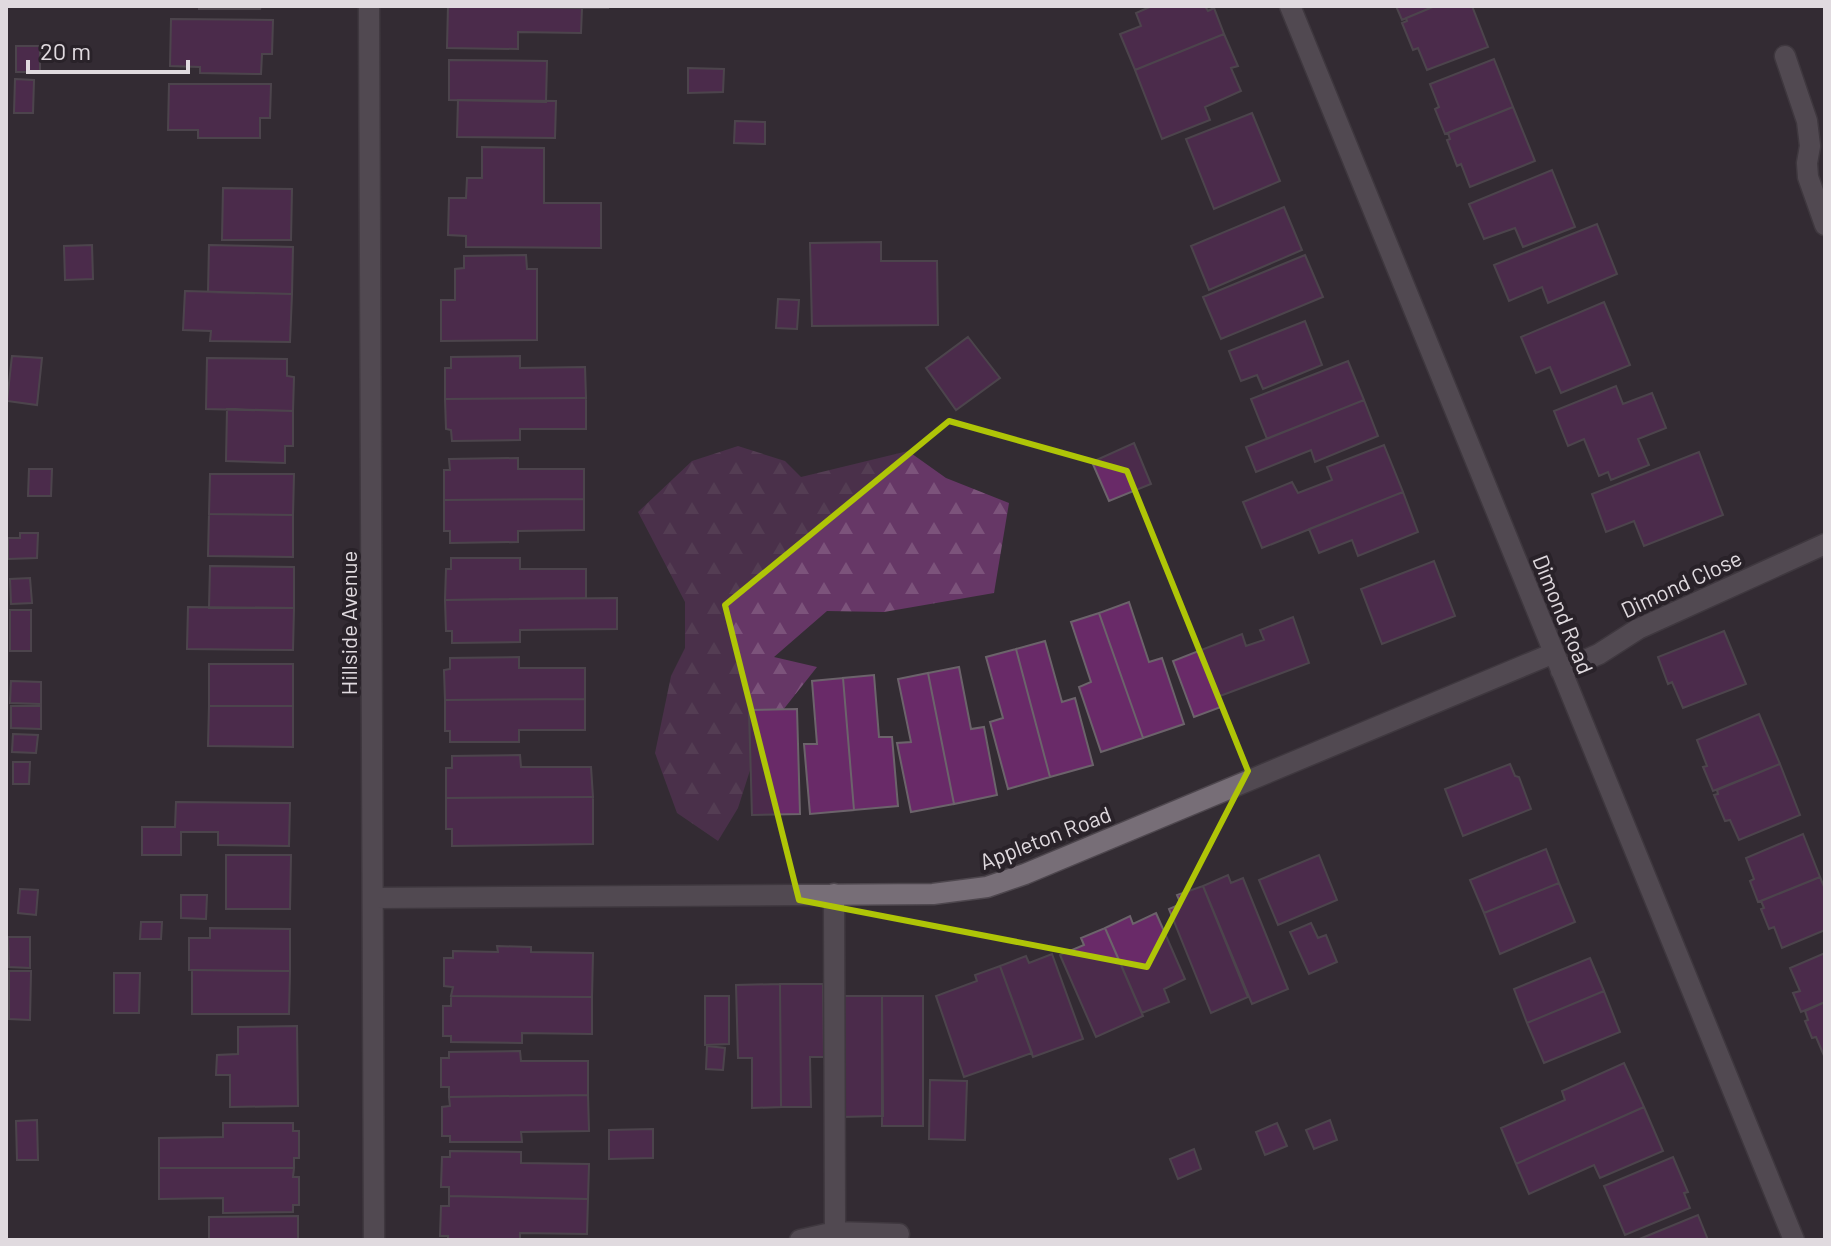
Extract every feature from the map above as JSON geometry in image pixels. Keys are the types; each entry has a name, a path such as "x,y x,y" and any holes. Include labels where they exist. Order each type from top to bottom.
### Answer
{"street":[{"name":"Hillside Avenue","path":"369,6 374,1240"},
{"name":"Dimond Road","path":"1290,6 1794,1240"},
{"path":"1785,56 1807,121 1810,146 1808,177 1825,225"},
{"name":"Dimond Close","path":"1558,662 1585,662 1638,629 1825,544"},
{"name":"Appleton Road","path":"373,898 933,894 987,887 1558,662"},
{"path":"834,894 835,1232"},
{"path":"800,1240 835,1232 899,1234"}],"highlighted area":[{"path":"949,421 1127,471 1248,771 1147,967 799,900 725,605"}],"green space":[{"path":"738,446 785,461 801,477 908,451 946,478 1009,503 994,593 884,612 827,611 774,657 817,667 760,739 738,808 718,841 677,813 655,753 671,676 685,648 685,602 638,512 692,461"}],"building":[{"path":"199,6 261,6 260,9 199,9"},
{"path":"448,6 582,8 581,33 518,32 518,49 447,48"},
{"path":"480,6 608,6 608,8"},
{"path":"1152,6 1205,6 1208,11 1214,8 1224,34 1135,70 1120,34 1141,26 1136,13"},
{"path":"1396,6 1435,6 1402,20"},
{"path":"1435,6 1472,6 1488,47 1427,70 1418,48 1413,50 1402,23 1407,21 1406,18"},
{"path":"171,19 273,20 272,54 262,54 261,74 200,73 200,67 170,66"},
{"path":"1224,34 1238,66 1231,68 1241,91 1205,107 1210,120 1162,139 1135,70"},
{"path":"16,46 40,46 40,72 16,72"},
{"path":"1494,59 1513,107 1445,134 1430,84"},
{"path":"449,60 547,61 546,102 449,100"},
{"path":"688,68 724,69 723,92 688,93"},
{"path":"15,79 34,80 33,113 14,113"},
{"path":"169,84 271,84 270,118 260,118 260,138 198,138 198,130 168,130"},
{"path":"458,100 556,101 555,138 457,137"},
{"path":"1513,107 1535,161 1470,187 1461,164 1457,166 1447,140 1450,139 1448,133"},
{"path":"1252,113 1280,181 1214,209 1186,139"},
{"path":"735,121 765,122 765,144 734,143"},
{"path":"482,147 544,148 544,203 601,203 601,248 466,247 466,236 448,235 449,198 466,198 467,178 482,178"},
{"path":"1552,170 1575,227 1523,247 1515,228 1484,239 1469,204"},
{"path":"223,188 292,189 291,240 222,240"},
{"path":"1284,207 1302,250 1209,290 1191,246"},
{"path":"1597,224 1617,274 1548,303 1542,287 1509,301 1494,265"},
{"path":"881,242 881,261 937,261 938,325 812,326 810,243"},
{"path":"92,245 93,279 65,280 64,246"},
{"path":"209,245 293,247 292,294 208,292"},
{"path":"526,255 527,269 537,269 537,340 441,341 441,300 455,300 455,269 464,268 464,256"},
{"path":"1305,255 1323,297 1221,339 1203,297"},
{"path":"185,291 292,294 290,342 210,341 211,331 183,330"},
{"path":"778,299 799,300 797,329 776,328"},
{"path":"1604,302 1630,365 1561,393 1550,367 1536,373 1521,337"},
{"path":"1305,321 1322,365 1263,389 1257,375 1241,381 1229,351"},
{"path":"968,337 1000,378 956,410 926,368"},
{"path":"12,356 42,358 37,405 7,401"},
{"path":"520,356 520,368 585,367 586,398 445,399 445,368 451,368 451,357"},
{"path":"207,358 287,359 287,376 294,377 293,411 206,409"},
{"path":"1348,361 1364,400 1267,439 1251,399"},
{"path":"1616,386 1623,404 1652,393 1666,428 1638,439 1649,465 1611,480 1608,472 1599,476 1584,439 1568,446 1554,411"},
{"path":"586,398 586,429 520,429 520,440 452,441 451,430 446,429 445,399"},
{"path":"1364,400 1378,436 1315,462 1311,450 1256,472 1246,447"},
{"path":"227,409 293,411 293,446 285,446 285,463 226,461"},
{"path":"1134,443 1151,484 1109,501 1092,462"},
{"path":"1384,445 1403,492 1262,548 1243,502 1292,482 1298,493 1332,480 1327,467"},
{"path":"1699,452 1723,515 1644,546 1634,521 1606,532 1592,494"},
{"path":"518,458 518,469 584,469 584,499 444,500 444,470 450,470 449,459"},
{"path":"29,469 52,469 51,496 28,496"},
{"path":"210,474 294,474 293,515 209,514"},
{"path":"1403,492 1418,532 1358,556 1352,540 1319,553 1309,529"},
{"path":"584,499 584,530 518,531 518,542 450,543 450,531 444,531 444,500"},
{"path":"209,514 293,515 293,557 208,556"},
{"path":"20,533 38,533 37,558 8,559 8,538 20,538"},
{"path":"451,558 520,558 520,569 586,569 586,598 445,600 446,569 451,569"},
{"path":"1434,561 1455,616 1382,644 1361,589"},
{"path":"210,566 294,567 294,608 209,608"},
{"path":"30,578 32,603 11,604 10,579"},
{"path":"617,598 617,629 520,630 520,642 452,643 452,631 446,631 445,600"},
{"path":"1129,602 1149,662 1162,658 1184,724 1143,738 1099,613"},
{"path":"188,607 294,608 293,650 187,649"},
{"path":"10,610 31,610 31,651 10,651"},
{"path":"1099,613 1143,738 1101,752 1079,687 1091,682 1071,622"},
{"path":"1293,617 1309,663 1217,697 1221,707 1194,717 1173,661 1242,634 1246,646 1264,640 1260,630"},
{"path":"1724,631 1746,684 1683,708 1672,682 1668,684 1658,657"},
{"path":"1045,641 1062,702 1075,698 1093,765 1050,777 1016,649"},
{"path":"1016,649 1050,777 1008,789 990,722 1003,718 986,657"},
{"path":"519,657 519,668 585,668 585,699 445,700 444,670 450,669 450,658"},
{"path":"209,664 293,664 293,706 209,706"},
{"path":"959,667 971,729 984,727 997,795 954,804 928,673"},
{"path":"928,673 954,804 911,812 897,743 911,742 898,679"},
{"path":"874,675 879,737 892,737 898,806 854,810 843,678"},
{"path":"843,678 854,810 810,814 804,744 817,744 812,681"},
{"path":"11,681 41,682 41,704 10,703"},
{"path":"585,699 585,730 519,730 519,742 450,742 450,731 445,731 445,700"},
{"path":"11,706 41,706 41,729 11,728"},
{"path":"209,706 293,706 293,747 208,746"},
{"path":"797,709 800,814 752,815 749,710"},
{"path":"1759,714 1780,764 1713,791 1697,740"},
{"path":"13,734 38,735 36,753 12,752"},
{"path":"520,755 521,767 591,767 593,797 446,798 446,768 452,768 452,756"},
{"path":"13,762 30,762 29,784 13,784"},
{"path":"1510,764 1515,776 1519,777 1531,809 1463,836 1445,789"},
{"path":"1780,764 1800,815 1739,840 1730,820 1725,821 1714,795 1718,794 1717,790"},
{"path":"593,797 593,844 452,846 452,829 446,829 446,798"},
{"path":"176,802 290,803 289,846 218,845 218,832 181,832 181,855 142,855 142,827 175,827"},
{"path":"1803,834 1820,877 1758,902 1746,858"},
{"path":"1546,849 1559,883 1484,913 1470,880"},
{"path":"226,855 291,855 290,909 226,909"},
{"path":"1319,855 1337,900 1278,925 1259,880"},
{"path":"1228,875 1231,883 1243,878 1288,989 1252,1004 1203,886"},
{"path":"1820,877 1825,889 1825,930 1782,948 1774,927 1769,929 1761,901"},
{"path":"1559,883 1575,922 1500,954 1484,913"},
{"path":"1203,886 1248,997 1211,1013 1169,909 1181,904 1177,895"},
{"path":"20,889 38,890 36,915 18,913"},
{"path":"181,895 207,895 206,919 181,918"},
{"path":"1156,913 1185,979 1164,989 1169,1002 1142,1013 1105,928 1130,916 1133,924"},
{"path":"141,922 162,922 161,939 140,939"},
{"path":"1311,923 1318,938 1326,935 1337,962 1309,974 1290,932"},
{"path":"210,928 290,929 290,971 189,970 189,938 210,938"},
{"path":"1105,928 1143,1016 1096,1037 1060,955 1084,945 1081,938"},
{"path":"8,937 30,937 30,968 9,967"},
{"path":"497,946 531,947 531,952 593,953 592,997 451,996 453,987 444,986 444,958 453,958 453,951 498,952"},
{"path":"1825,953 1825,1002 1801,1012 1793,993 1800,991 1790,968"},
{"path":"1052,954 1083,1039 1033,1057 1000,966 1026,956 1029,963"},
{"path":"1590,958 1604,991 1527,1023 1514,989"},
{"path":"1000,966 1032,1053 964,1077 936,996 977,981 975,975"},
{"path":"192,970 290,971 289,1014 192,1014"},
{"path":"9,971 31,971 30,1020 9,1019"},
{"path":"114,973 140,973 139,1013 114,1013"},
{"path":"780,984 781,1107 752,1108 752,1058 738,1058 736,985"},
{"path":"780,984 823,984 824,1057 810,1057 811,1107 781,1107"},
{"path":"1604,991 1620,1032 1544,1063 1527,1023"},
{"path":"451,996 592,997 592,1034 522,1033 522,1043 451,1042 451,1036 443,1036 443,1006 451,1006"},
{"path":"705,996 729,996 729,1044 705,1045"},
{"path":"841,996 882,996 883,1116 842,1117"},
{"path":"882,996 923,996 923,1126 882,1126"},
{"path":"1825,1002 1825,1058 1816,1037 1812,1038 1805,1021 1808,1020 1805,1011"},
{"path":"297,1026 298,1106 230,1107 230,1075 216,1075 217,1055 238,1054 238,1027"},
{"path":"707,1046 725,1048 723,1070 706,1069"},
{"path":"520,1051 521,1061 588,1061 588,1095 449,1097 449,1087 441,1087 441,1058 449,1058 449,1052"},
{"path":"1624,1063 1644,1107 1516,1164 1501,1128 1565,1100 1562,1091"},
{"path":"930,1080 967,1081 965,1140 929,1139"},
{"path":"588,1095 589,1131 521,1132 522,1142 450,1142 450,1136 442,1136 442,1107 450,1106 449,1097"},
{"path":"1644,1107 1663,1151 1600,1178 1594,1165 1529,1194 1516,1164"},
{"path":"37,1120 38,1160 17,1160 16,1121"},
{"path":"1330,1120 1337,1140 1314,1149 1306,1130"},
{"path":"223,1123 293,1123 293,1131 299,1131 299,1158 294,1158 294,1168 159,1168 159,1138 223,1137"},
{"path":"1277,1123 1287,1146 1265,1155 1256,1132"},
{"path":"653,1129 653,1158 609,1159 609,1130"},
{"path":"1194,1149 1201,1169 1178,1179 1170,1159"},
{"path":"450,1151 521,1152 521,1163 589,1164 588,1199 449,1196 449,1187 441,1187 442,1157 450,1157"},
{"path":"1673,1157 1688,1192 1684,1193 1690,1208 1625,1235 1604,1186"},
{"path":"159,1168 294,1168 293,1177 299,1177 299,1205 293,1205 293,1212 223,1213 223,1198 159,1199"},
{"path":"449,1196 588,1199 587,1234 520,1233 520,1240 448,1240 448,1236 440,1236 441,1206 449,1206"},
{"path":"1698,1215 1708,1240 1637,1240"},
{"path":"298,1216 298,1240 209,1240 209,1217"}]}
